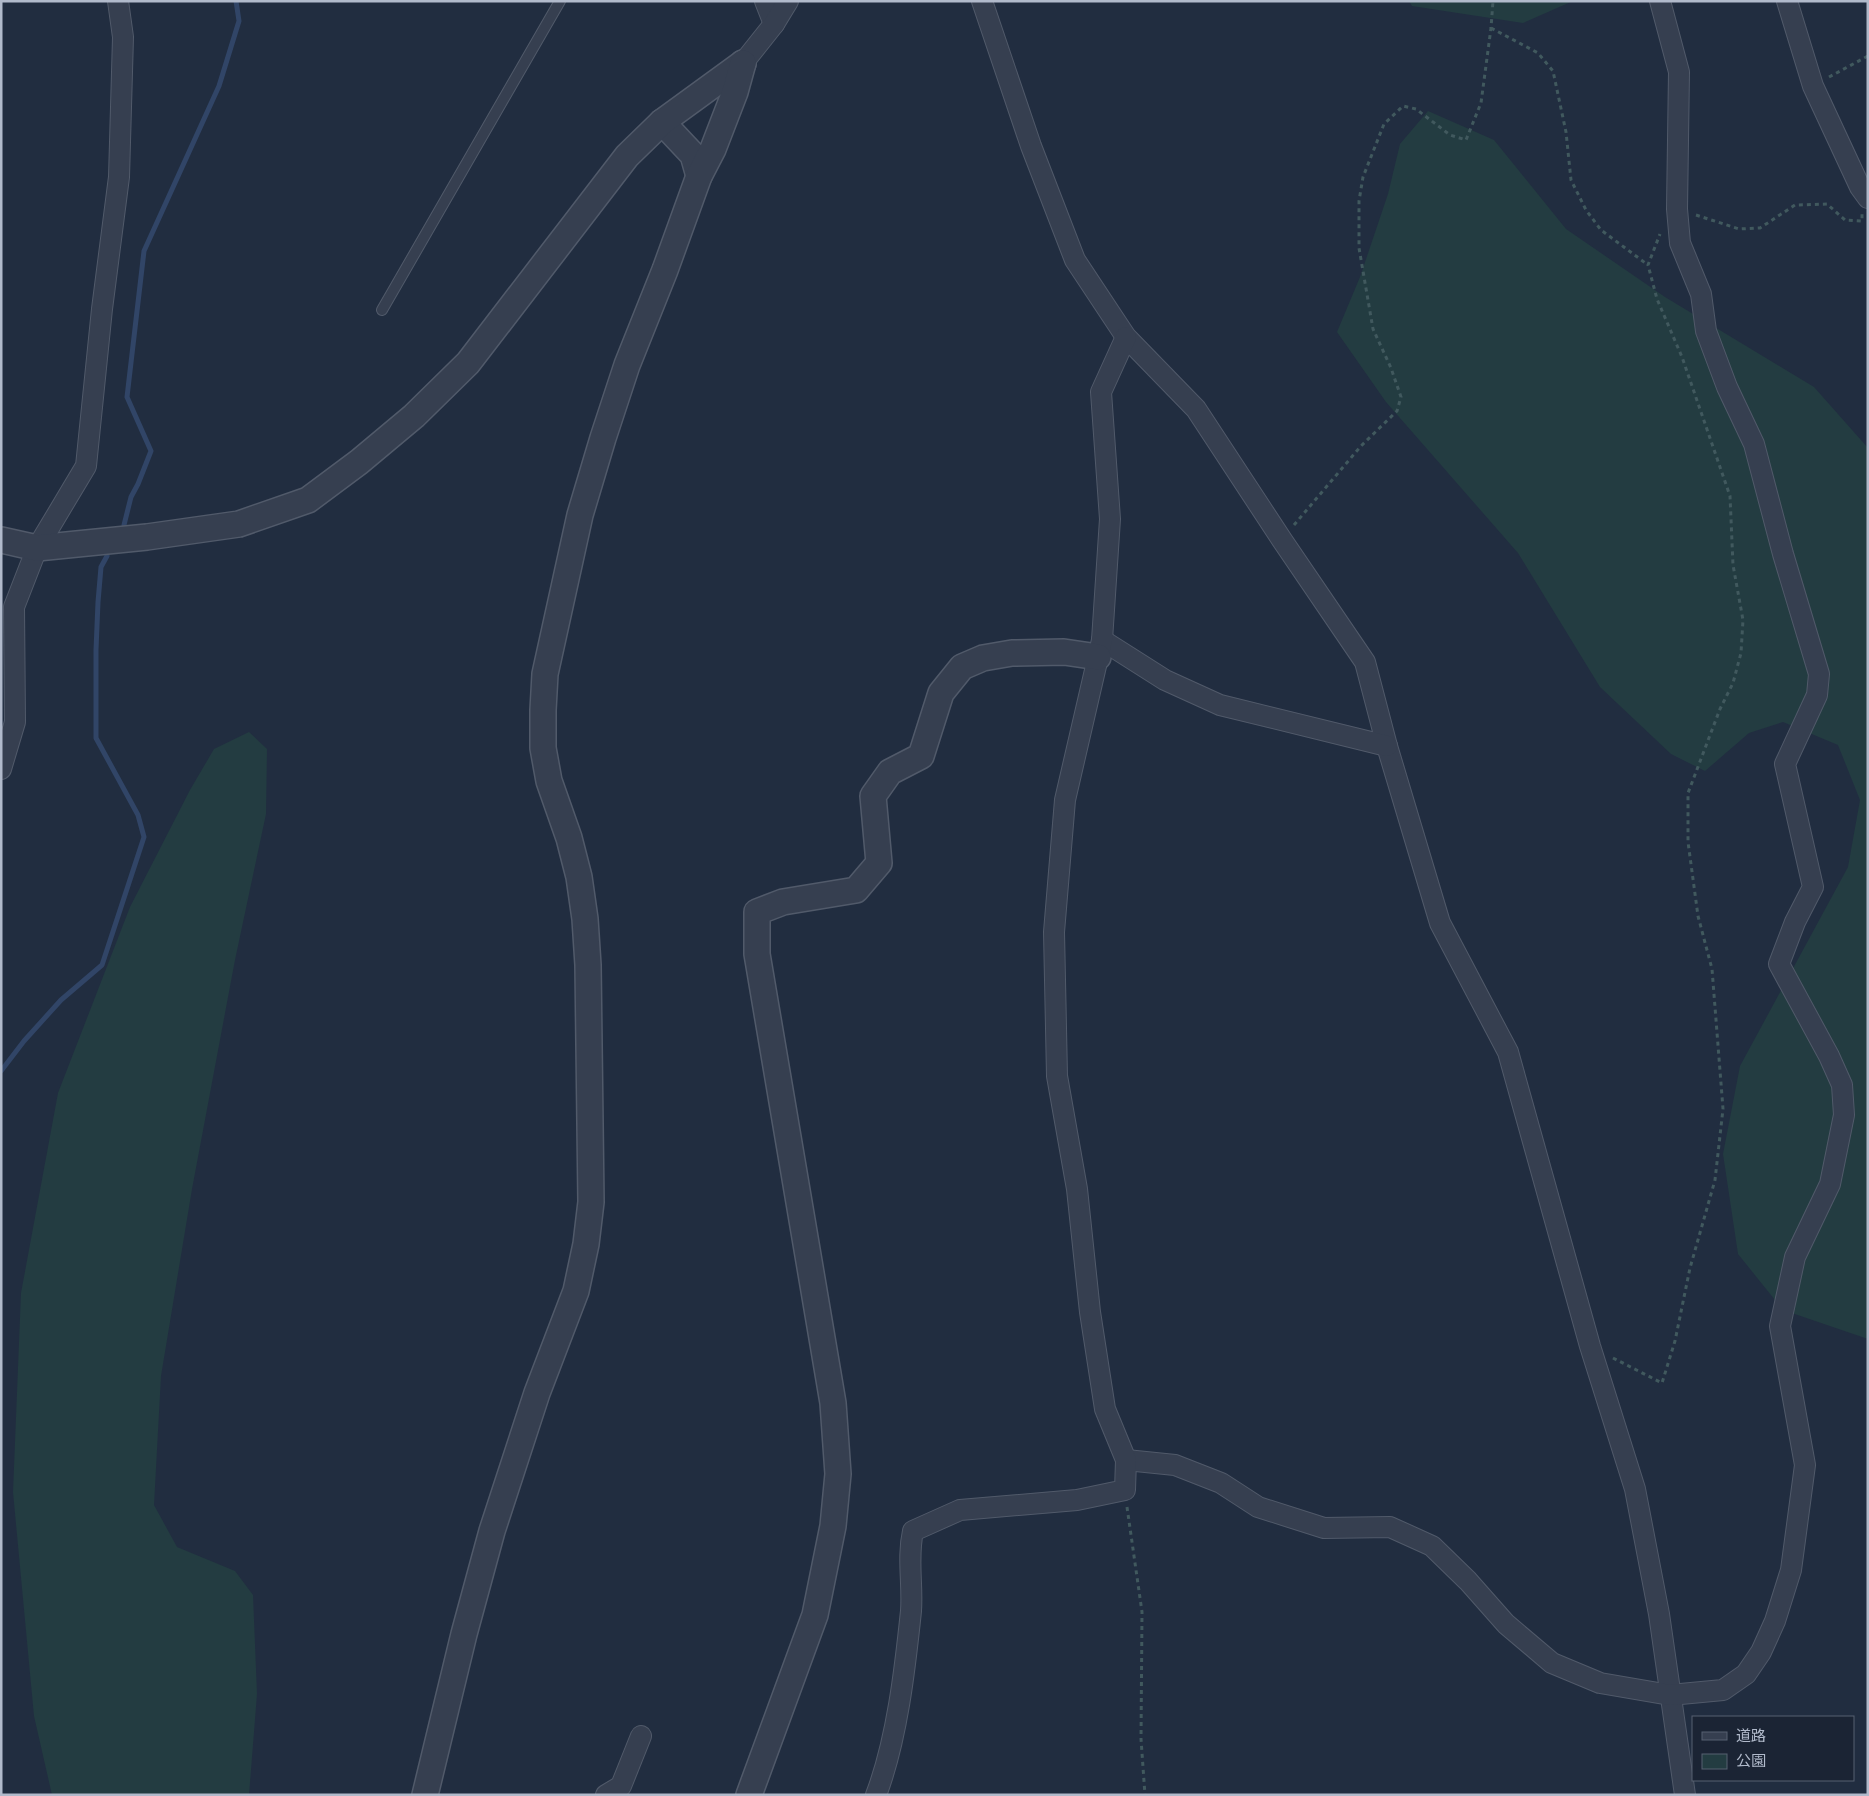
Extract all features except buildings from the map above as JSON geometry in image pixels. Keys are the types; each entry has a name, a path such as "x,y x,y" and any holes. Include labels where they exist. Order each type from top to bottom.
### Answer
{"street":[{"path":"1,769 15,722 14,608 37,548 86,466 102,308 119,177 123,37 118,1"},
{"path":"766,1 774,24"},
{"path":"1,540 37,548 147,537 239,524 308,500 359,462 414,416 468,363 626,156 662,122 743,63 774,24 788,1"},
{"path":"982,1 1031,146 1075,260 1126,337 1196,409 1365,662 1387,746 1440,923 1508,1052 1590,1346 1634,1489 1658,1614 1685,1795"},
{"path":"1126,1460 1175,1464 1221,1483 1258,1507 1324,1528 1390,1527 1432,1546 1468,1581 1506,1624 1552,1663 1600,1683 1670,1694 1723,1690 1746,1674 1761,1652 1775,1621 1791,1570 1805,1464 1780,1326 1795,1257 1830,1184 1844,1116 1842,1085 1829,1056 1779,964 1795,922 1813,887 1785,764 1817,696 1819,674 1782,554 1754,444 1727,388 1706,331 1701,294 1680,243 1677,208 1679,72 1660,1"},
{"path":"1787,1 1814,86 1864,193"},
{"path":"425,1795 464,1634 492,1531 538,1393 576,1291 586,1244 591,1193 588,974 585,919 579,877 569,838 549,780 543,748 545,674 580,515 603,438 627,365 675,244 699,176 713,149 736,92 743,63"},
{"path":"662,122 693,155 699,176"},
{"path":"876,1795 885,1770 900,1694 911,1609 910,1548 914,1531 960,1510 1077,1500 1125,1490 1126,1460 1105,1408 1090,1312 1077,1189 1057,1076 1054,932 1065,800 1100,648 1110,518 1101,392 1126,337"},
{"path":"749,1795 815,1615 833,1526 838,1474 832,1403 757,954 756,912 783,902 856,890 879,863 873,796 890,772 921,756 941,693 962,667 983,658 1012,653 1064,652 1100,648 1165,680 1220,704 1387,746"},
{"path":"606,1795 621,1786 641,1736"}],"lane":[{"path":"382,310 560,1"}],"path":[{"path":"1282,540 1361,446 1397,411 1401,396 1391,368 1373,329 1360,248 1360,202 1363,177 1384,124 1403,106 1416,109 1450,136 1466,140 1481,104 1493,1"},
{"path":"1491,28 1538,53 1553,71 1566,132 1571,180 1586,210 1601,230 1648,265 1657,299 1682,357 1730,496 1733,565 1743,620 1741,653 1733,683 1720,709 1688,793 1688,842 1698,916 1712,969 1722,1078 1723,1109 1715,1180 1690,1268 1675,1341 1662,1383 1590,1346"},
{"path":"1814,86 1868,56"},
{"path":"1677,208 1739,229 1760,228 1795,205 1827,204 1845,220 1862,220 1864,193"},
{"path":"1125,1490 1142,1612 1141,1738 1145,1795"}],"green space":[{"path":"1409,1 1573,1 1523,23 1412,6"},
{"path":"1428,111 1494,140 1566,229 1665,297 1814,387 1868,448 1868,1339 1783,1310 1738,1254 1723,1154 1740,1066 1848,867 1860,800 1838,745 1783,722 1749,733 1705,771 1671,754 1600,687 1518,553 1386,402 1337,332 1360,277 1388,194 1400,144"},
{"path":"249,732 267,749 266,814 235,960 192,1189 161,1376 154,1505 177,1547 235,1571 253,1595 257,1694 249,1795 52,1795 34,1716 13,1492 21,1293 58,1093 130,907 190,790 214,749"}],"waterway":[{"path":"124,525 131,497 151,451 127,397 144,251 219,86 239,21 236,1"},
{"path":"1,1071 24,1041 61,1000 102,965 144,837 138,815 96,738 98,602 101,567 107,556"}]}
